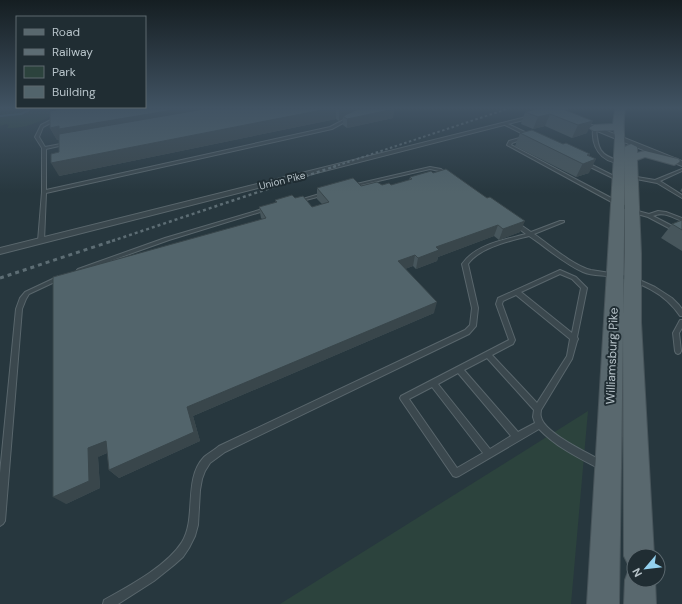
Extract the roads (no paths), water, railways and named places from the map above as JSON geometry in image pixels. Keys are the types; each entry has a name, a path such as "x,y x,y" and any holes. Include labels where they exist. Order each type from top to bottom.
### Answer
{"main road":[{"path":"607,137 623,149 645,154 680,168"},
{"name":"Williamsburg Pike","path":"603,604 608,468 624,278 633,210 623,149 627,137"},
{"name":"Williamsburg Pike","path":"624,278 632,322 639,548"},
{"path":"640,588 640,604"}],"street":[{"name":"Union Pike","path":"0,251 454,137"}],"lane":[{"path":"38,137 44,148 44,192 41,241"},
{"path":"44,192 290,137"},
{"path":"527,137 510,142 509,145 633,210 682,233"},
{"path":"595,137 596,149 600,153 623,149"},
{"path":"44,148 74,143"},
{"path":"579,160 623,149"},
{"path":"623,149 658,182 682,197"},
{"path":"343,188 430,168 440,170 453,179"},
{"path":"658,182 657,180 680,168"},
{"path":"290,203 328,192"},
{"path":"0,521 20,302 22,298 31,290 167,239 275,207"},
{"path":"633,210 663,212 682,220"},
{"path":"510,220 585,271 624,278 656,290 667,296 679,308 682,314"},
{"path":"108,604 139,587 172,560 186,545 192,531 200,473 207,460 222,449 467,332 473,326 475,308 465,264 468,259 481,251 562,222"},
{"path":"574,278 585,271"},
{"path":"540,424 456,473 404,398 511,342 512,340 499,304 500,300 560,272 574,278 584,288 570,357 538,409 536,417 540,424 558,441 608,468"},
{"path":"517,292 574,339"},
{"path":"678,351 676,333 682,322"},
{"path":"488,355 538,409"},
{"path":"460,370 517,437"},
{"path":"433,383 489,454"}],"railway":[{"path":"336,166 422,137"},
{"path":"114,240 336,166"},
{"path":"0,278 114,240"}]}
